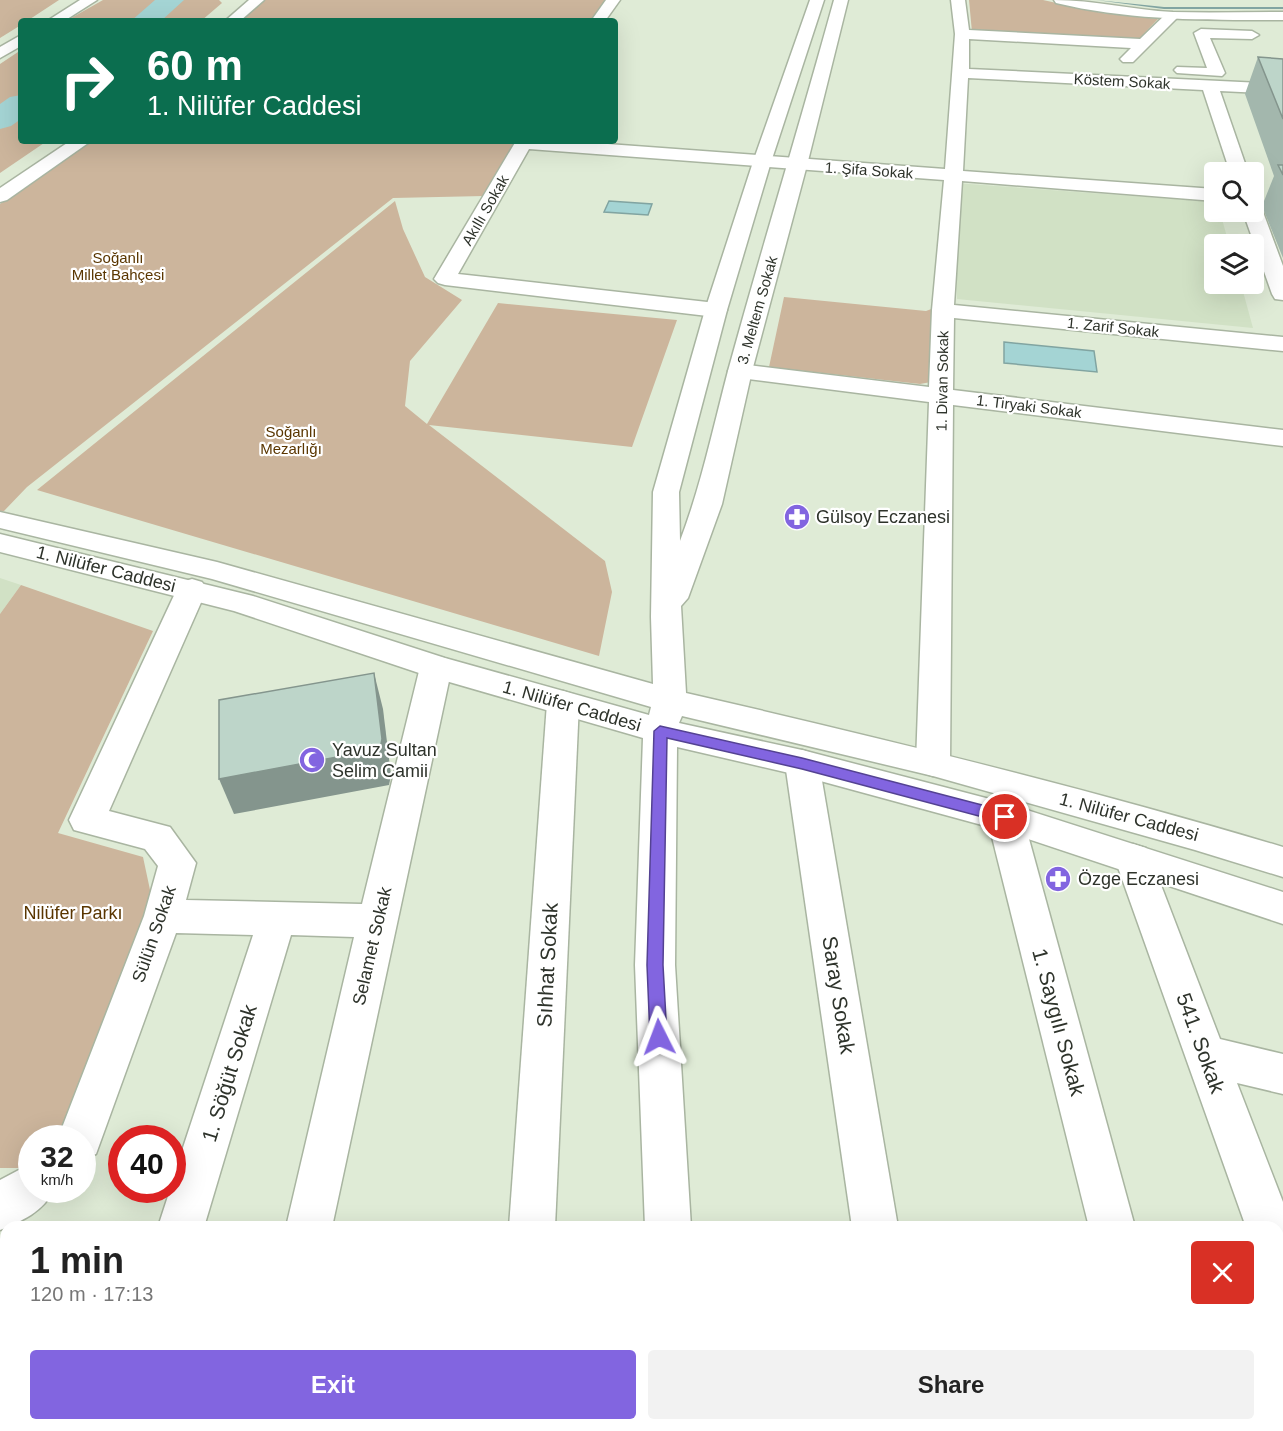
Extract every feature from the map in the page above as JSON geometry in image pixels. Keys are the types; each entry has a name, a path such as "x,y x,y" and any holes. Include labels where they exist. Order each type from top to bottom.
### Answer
{"street":[{"path":"49,18 75,0"},
{"path":"59,18 90,0"},
{"path":"222,18 235,7 233,0"},
{"path":"236,18 257,0"},
{"path":"600,18 613,0"},
{"name":"3. Meltem Sokak","path":"668,1221 655,965 665,716 666,492 716,310 762,162 817,0"},
{"name":"3. Meltem Sokak","path":"666,617 708,504 740,371 798,165 841,0"},
{"name":"1. Divan Sokak","path":"933,763 943,310 961,73 962,34 958,0"},
{"path":"1061,0 1110,10 1172,16 1283,16"},
{"path":"1085,79 1108,74 1121,66 1172,16"},
{"path":"1236,162 1213,80 1203,54 1201,33 1252,35"},
{"path":"962,34 1141,47 1161,52"},
{"path":"0,54 18,42"},
{"path":"1203,54 1231,55"},
{"path":"1121,66 1213,80"},
{"name":"Köstem Sokak","path":"961,73 1085,79 1213,80 1243,88 1283,89"},
{"path":"0,196 78,144"},
{"name":"Akıllı Sokak","path":"524,144 445,279 716,310"},
{"name":"1. Şifa Sokak","path":"549,144 798,165 1204,194"},
{"path":"1263,222 1283,294"},
{"name":"1. Zarif Sokak","path":"943,310 1283,344"},
{"name":"1. Tiryaki Sokak","path":"740,371 1283,438"},
{"name":"1. Nilüfer Caddesi","path":"0,520 218,571 665,716 802,764 1005,817 1283,908"},
{"name":"1. Nilüfer Caddesi","path":"0,543 253,606 436,667 563,703 665,716 933,763 1196,835 1283,862"},
{"name":"Sülün Sokak","path":"85,1125 163,916 177,863 157,837 87,820 192,589"},
{"name":"Selamet Sokak","path":"310,1221 436,667"},
{"name":"Sıhhat Sokak","path":"532,1221 563,703"},
{"name":"Saray Sokak","path":"802,764 874,1221"},
{"name":"1. Saygılı Sokak","path":"1005,817 1110,1221"},
{"name":"541. Sokak","path":"1133,859 1267,1221"},
{"path":"163,916 377,921"},
{"name":"1. Söğüt Sokak","path":"183,1221 277,919"},
{"path":"1205,1055 1283,1074"},
{"path":"0,1207 18,1195"}],"shaded area":[{"path":"955,183 1204,201 1204,222 1223,222 1226,234 1204,234 1204,294 1244,294 1253,328 957,299"},
{"path":"0,578 21,585 0,614"}],"green space":[{"path":"0,0 59,0 32,18 18,18 18,27 0,38"},
{"path":"103,0 219,0 222,3 204,18 71,18"},
{"path":"262,0 613,0 601,18 242,18"},
{"path":"969,0 1043,0 1102,13 1158,19 1137,41 972,32"},
{"path":"18,52 18,144 43,144 0,173 0,64"},
{"name":"Soğanlı Millet Bahçesi","path":"86,144 517,144 484,196 393,198 27,487 4,511 0,511 0,204"},
{"name":"Soğanlı Mezarlığı","path":"395,201 403,229 425,277 462,300 410,361 405,406 427,424 498,303 677,320 632,447 429,425 605,561 612,592 599,656 37,490"},
{"path":"784,297 926,311 934,308 931,382 920,384 769,367"},
{"name":"Nilüfer Parkı","path":"21,585 153,631 58,833 143,857 153,904 68,1125 18,1125 18,1168 0,1168 0,614"}],"water":[{"path":"609,201 652,204 648,215 604,212"},
{"path":"1004,342 1094,351 1097,372 1004,363"}],"building":[{"path":"1258,57 1283,59 1283,119"},
{"path":"1278,165 1283,165 1283,175"},
{"path":"374,673 382,739 380,749 219,779 219,700"}],"waterway":[{"path":"148,18 171,0"},
{"path":"1098,0 1164,8 1283,8"},
{"path":"0,119 18,106"}],"place":[{"name":"Gülsoy Eczanesi","path":"797,517"},
{"name":"Yavuz Sultan Selim Camii","path":"312,760"},
{"name":"Özge Eczanesi","path":"1058,879"}],"route":[{"path":"659,1037 655,965 660,731 802,764 1005,817"}]}
